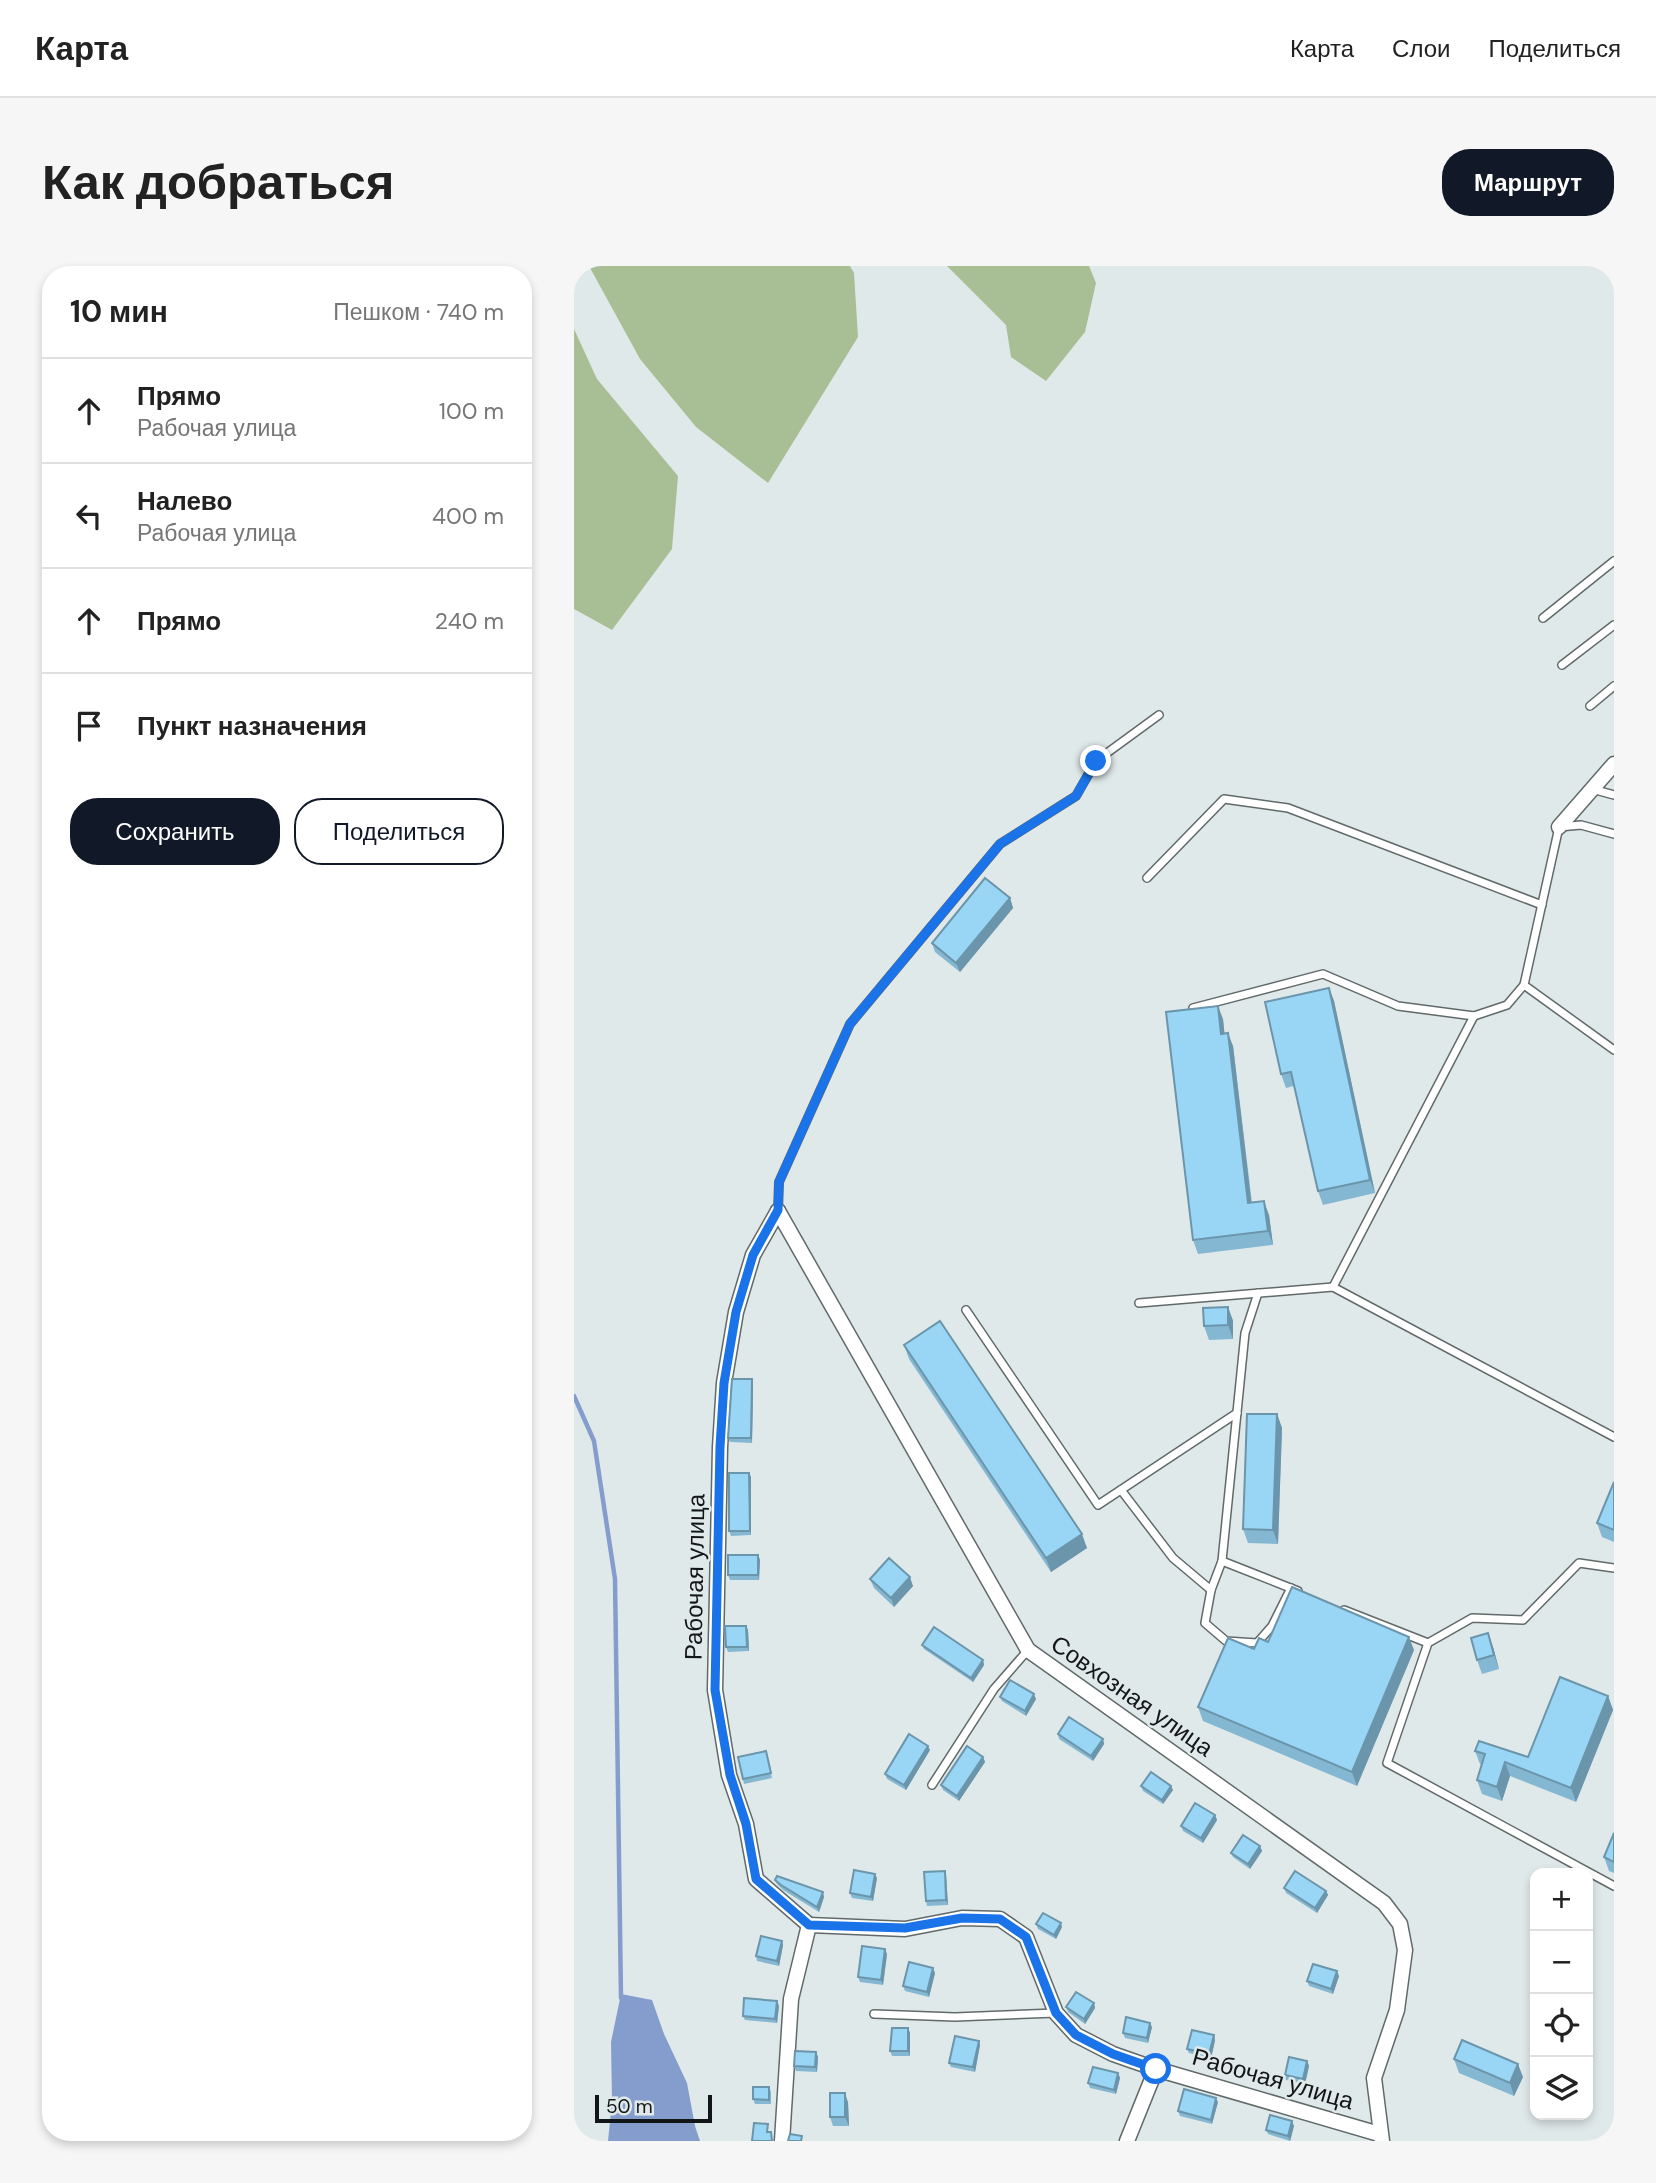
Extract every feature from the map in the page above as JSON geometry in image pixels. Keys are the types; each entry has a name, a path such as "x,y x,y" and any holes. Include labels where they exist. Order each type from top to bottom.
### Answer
{"street":[{"path":"1559,827 1614,764"},
{"name":"Совхозная улица","path":"778,1210 1028,1650 1384,1903 1400,1924 1405,1950 1397,2010 1374,2078 1380,2137"},
{"name":"Рабочая улица","path":"778,1210 753,1255 736,1312 724,1383 720,1447 715,1690 730,1775 746,1824 756,1879 809,1925 905,1928 962,1918 1000,1919 1026,1937 1056,2013 1076,2035 1113,2054 1156,2069 1380,2137"},
{"path":"782,2141 791,1999 809,1925"},
{"path":"1127,2141 1156,2069"}],"lane":[{"path":"1543,618 1614,561"},
{"path":"1562,665 1614,625"},
{"path":"1590,706 1614,686"},
{"path":"778,1210 779,1182 850,1024 1000,844 1076,796 1096,761 1159,715"},
{"path":"1592,789 1614,795"},
{"path":"1147,878 1224,799 1287,808 1542,905"},
{"path":"1193,1008 1323,974 1398,1006 1474,1016 1507,1005 1524,985 1559,827 1581,825 1614,834"},
{"path":"1524,985 1614,1050"},
{"path":"1333,1287 1474,1016"},
{"path":"1139,1303 1333,1287 1614,1437"},
{"path":"1258,1293 1245,1333 1222,1561 1211,1590 1205,1623 1226,1641 1257,1643 1272,1626 1291,1588"},
{"path":"966,1310 1098,1506 1237,1413"},
{"path":"1121,1490 1173,1558 1211,1590"},
{"path":"1222,1561 1303,1593"},
{"path":"1614,1568 1579,1563 1523,1620 1472,1618 1428,1643 1387,1763 1614,1886"},
{"path":"1341,1608 1428,1643"},
{"path":"932,1785 993,1689 1028,1650"},
{"path":"874,2014 955,2017 1056,2013"}],"green space":[{"path":"589,266 850,266 854,273 858,337 768,483 696,427 640,359"},
{"path":"947,266 1089,266 1096,283 1085,332 1046,381 1011,357 1006,325"},
{"path":"574,329 597,379 678,476 672,549 612,630 574,609"}],"water":[{"path":"621,1994 652,2000 664,2034 687,2083 700,2141 608,2141 612,2101 611,2042"}],"building":[{"path":"985,878 1010,898 956,963 932,943"},
{"path":"1329,988 1370,1180 1318,1191 1291,1072 1281,1074 1265,1002"},
{"path":"1218,1006 1221,1034 1228,1033 1248,1203 1264,1201 1268,1231 1193,1240 1166,1012"},
{"path":"1228,1307 1228,1325 1204,1326 1203,1308"},
{"path":"940,1321 1082,1534 1046,1558 904,1345"},
{"path":"732,1379 752,1379 751,1438 728,1438"},
{"path":"1247,1414 1277,1414 1273,1530 1243,1529"},
{"path":"729,1473 749,1473 750,1531 729,1531"},
{"path":"1614,1482 1614,1530 1597,1523"},
{"path":"728,1555 758,1555 758,1575 728,1575"},
{"path":"889,1558 910,1577 891,1598 870,1579"},
{"path":"1292,1587 1409,1637 1352,1772 1198,1707 1228,1638 1254,1649 1259,1638 1268,1642"},
{"path":"725,1626 746,1626 747,1647 726,1647"},
{"path":"934,1627 983,1660 971,1678 922,1645"},
{"path":"1488,1633 1494,1655 1477,1660 1471,1638"},
{"path":"1560,1677 1608,1696 1571,1788 1505,1762 1497,1787 1477,1780 1485,1754 1475,1751 1479,1741 1528,1757"},
{"path":"1010,1680 1034,1694 1025,1711 1000,1697"},
{"path":"1069,1717 1103,1739 1091,1756 1058,1734"},
{"path":"909,1734 928,1746 904,1785 885,1774"},
{"path":"967,1746 983,1757 957,1796 941,1785"},
{"path":"766,1751 771,1773 743,1779 738,1757"},
{"path":"1151,1772 1171,1786 1162,1800 1141,1786"},
{"path":"1195,1803 1215,1815 1201,1838 1181,1826"},
{"path":"1614,1833 1614,1862 1604,1857"},
{"path":"1243,1835 1260,1846 1248,1864 1231,1853"},
{"path":"854,1870 875,1874 871,1897 850,1893"},
{"path":"945,1871 946,1900 926,1901 924,1872"},
{"path":"1295,1871 1326,1891 1315,1908 1284,1888"},
{"path":"777,1876 823,1892 817,1907 781,1885 775,1880"},
{"path":"1043,1913 1061,1923 1054,1935 1036,1924"},
{"path":"761,1936 782,1941 777,1961 756,1956"},
{"path":"862,1946 885,1949 881,1980 858,1977"},
{"path":"909,1962 933,1968 927,1992 903,1986"},
{"path":"1313,1964 1337,1971 1331,1989 1307,1981"},
{"path":"1076,1992 1094,2003 1084,2019 1066,2007"},
{"path":"744,1998 777,2001 775,2019 743,2016"},
{"path":"1126,2017 1150,2023 1147,2038 1123,2033"},
{"path":"892,2028 908,2028 908,2051 890,2051"},
{"path":"1192,2030 1214,2035 1209,2054 1187,2049"},
{"path":"955,2036 979,2041 973,2067 949,2063"},
{"path":"1462,2040 1518,2064 1510,2083 1454,2059"},
{"path":"795,2051 816,2052 815,2067 794,2066"},
{"path":"1289,2057 1307,2061 1303,2079 1285,2075"},
{"path":"1093,2067 1118,2073 1114,2090 1088,2083"},
{"path":"753,2087 769,2087 769,2100 753,2099"},
{"path":"1184,2089 1216,2098 1211,2120 1178,2111"},
{"path":"830,2093 845,2093 845,2117 830,2117"},
{"path":"1270,2115 1292,2121 1288,2136 1266,2130"},
{"path":"754,2123 768,2124 767,2132 771,2132 772,2141 752,2141"},
{"path":"790,2134 802,2136 801,2141 788,2141"}],"waterway":[{"path":"574,1396 594,1441 615,1579 621,1998"}],"route":[{"path":"1096,761 1076,796 1000,844 850,1024 779,1182 778,1210 753,1255 736,1312 724,1383 720,1447 715,1690 730,1775 746,1824 756,1879 809,1925 905,1928 962,1918 1000,1919 1026,1937 1056,2013 1076,2035 1113,2054 1156,2069"}]}
